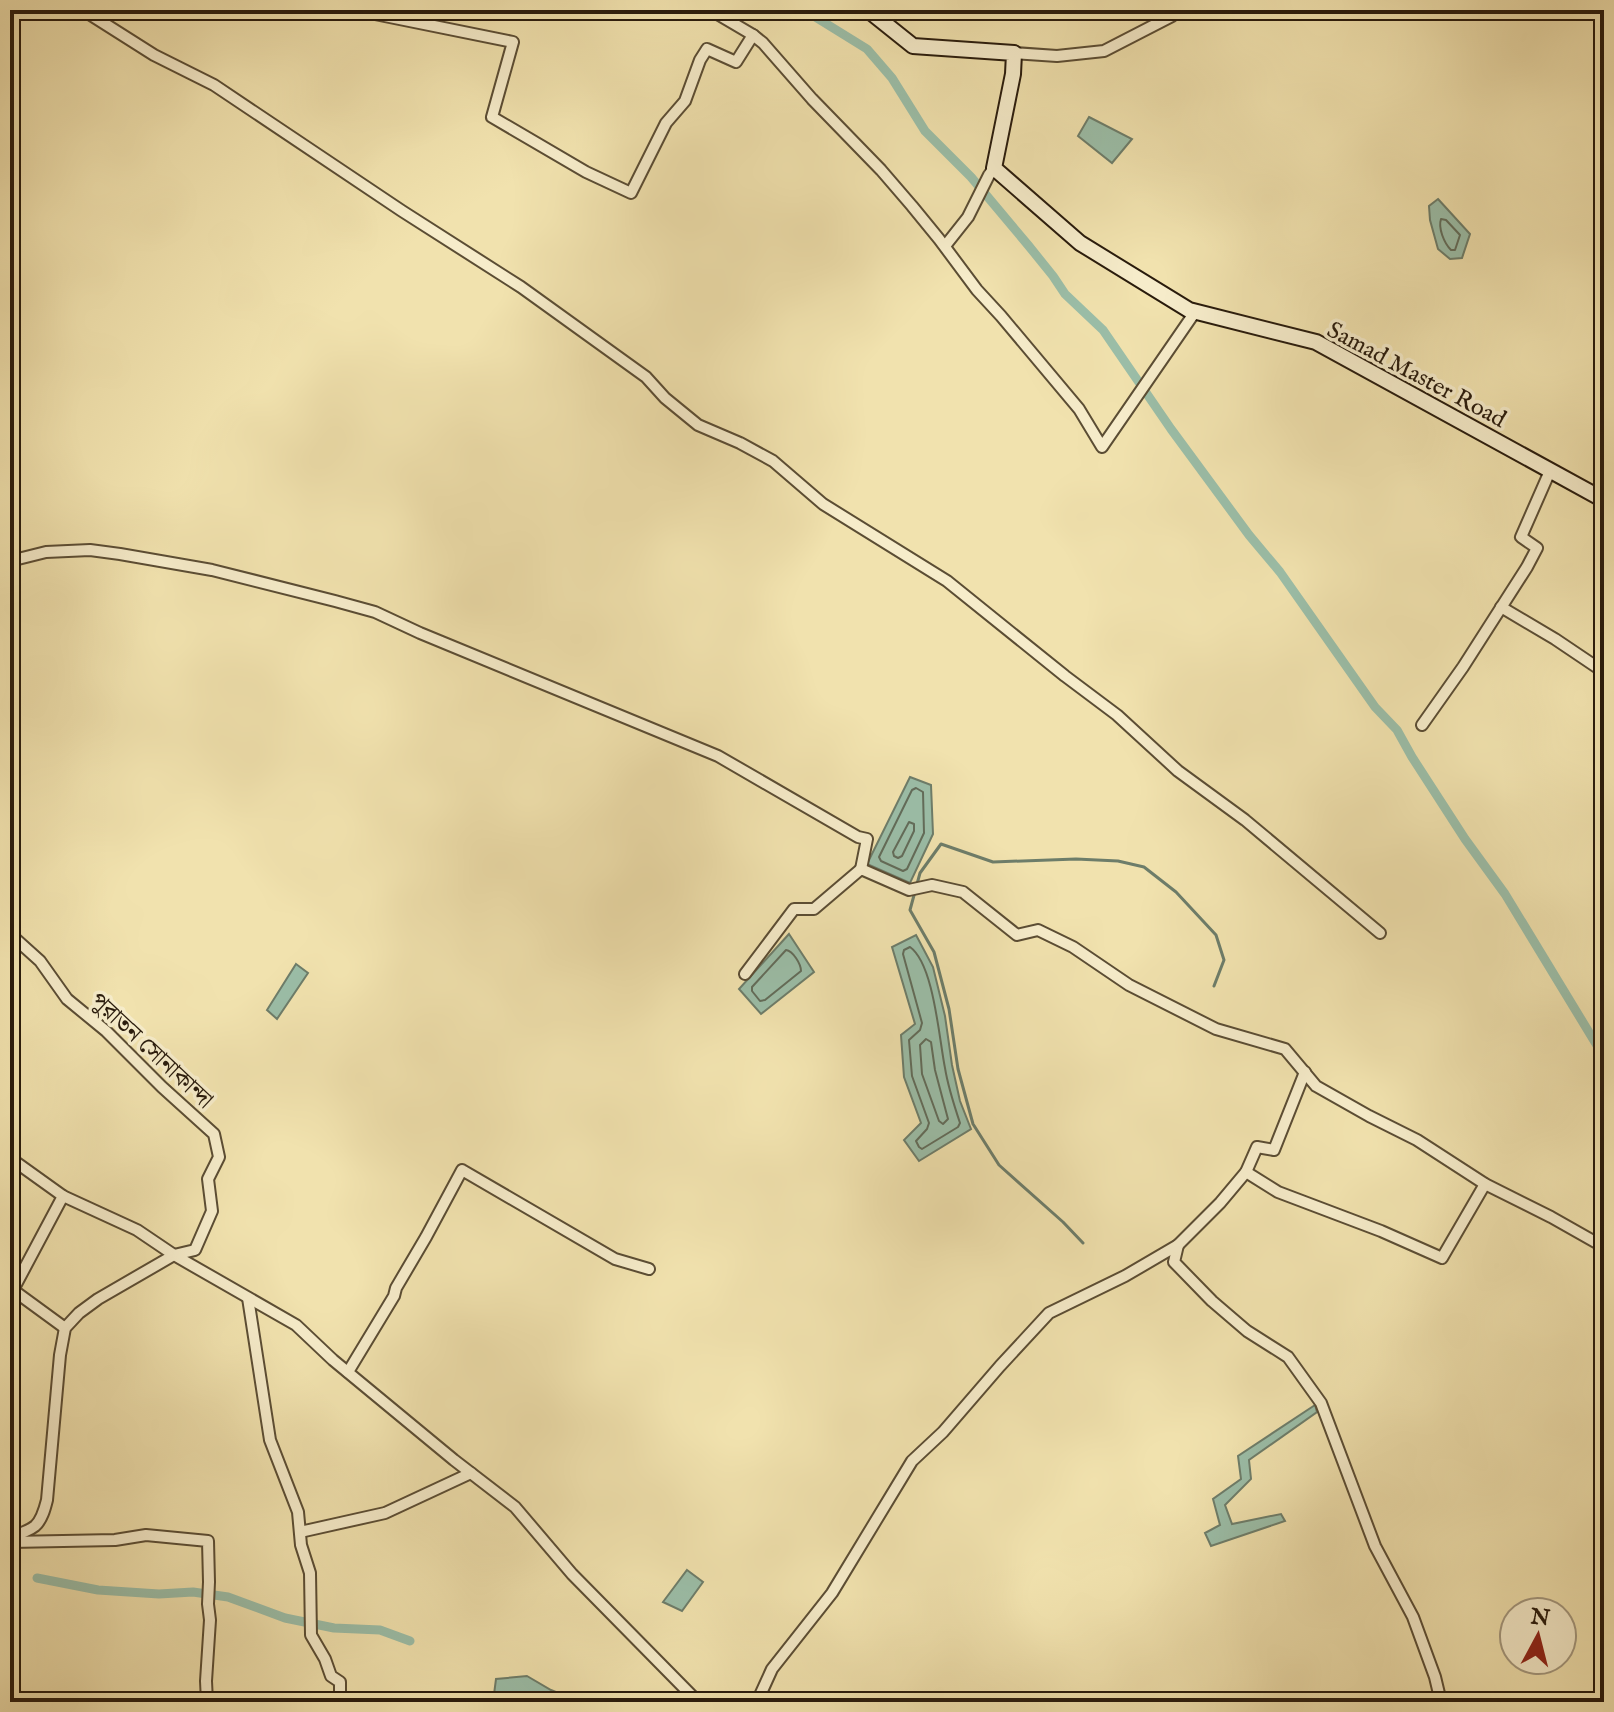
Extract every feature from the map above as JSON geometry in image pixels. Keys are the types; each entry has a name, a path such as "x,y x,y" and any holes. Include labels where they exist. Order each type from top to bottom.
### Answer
{"street":[{"path":"10,14 30,10"},
{"path":"83,10 154,55 214,85 508,278 646,377 665,398 698,425 773,461 823,504 947,581 1117,715 1178,771 1245,820 1380,933"},
{"path":"355,10 513,42 492,117 586,172 631,193 666,123 685,101 707,49 736,62 753,35"},
{"path":"706,10 763,43 881,170 945,246 977,290 1079,409 1102,447 1195,312"},
{"path":"868,10 913,46 1057,56 1104,51 1179,10"},
{"path":"945,246 968,217 992,171 1013,74 1014,53"},
{"name":"Samad Master Road","path":"992,171 1080,243 1189,310 1316,342 1604,500"},
{"path":"1422,725 1537,548 1521,537 1550,471"},
{"path":"10,561 46,552 90,550 120,554 212,570 375,612 718,756 858,837 867,839 861,869 814,909 794,909 745,974"},
{"path":"1501,607 1604,672"},
{"path":"861,869 909,890 932,885 963,892 1017,935 1038,930 1073,947 1129,985 1216,1029 1285,1049 1316,1086 1417,1140 1485,1184 1604,1247"},
{"name":"পুরাতন সোনাকান্দা","path":"10,934 40,961 67,999 106,1031 214,1134 219,1157 208,1179 212,1211 195,1250 174,1255 98,1299 65,1328"},
{"path":"757,1702 772,1669 832,1593 912,1461 943,1432 1049,1313 1125,1276 1178,1245 1246,1172 1257,1147 1274,1150 1305,1072"},
{"path":"10,1158 63,1196 137,1230 174,1255 296,1325 348,1372 515,1507 572,1574 698,1702"},
{"path":"348,1372 394,1296 462,1170 615,1259 649,1269"},
{"path":"1246,1172 1278,1192 1442,1258 1485,1184"},
{"path":"11,1545 17,1535 35,1526 47,1500 65,1328 13,1290 63,1196"},
{"path":"1178,1245 1174,1262 1247,1331 1288,1357 1321,1403 1375,1546 1413,1617 1441,1702"},
{"path":"248,1298 270,1440 298,1512 301,1545 310,1573 311,1635 331,1676 340,1682 340,1702"},
{"path":"300,1532 385,1513 471,1473"},
{"path":"11,1545 115,1540 146,1535 208,1541 210,1620 207,1702"}],"water":[{"path":"1089,117 1132,139 1112,163 1078,136"},
{"path":"1438,199 1470,234 1462,258 1450,259 1438,249 1429,206"},
{"path":"910,777 931,785 933,834 910,883 867,864"},
{"path":"789,934 814,972 761,1014 739,989"},
{"path":"916,935 933,967 960,1101 971,1129 919,1161 904,1140 921,1123 904,1077 901,1035 915,1024 892,947"},
{"path":"296,964 308,973 277,1019 267,1010"},
{"path":"1315,1405 1317,1412 1249,1460 1251,1479 1225,1505 1232,1524 1281,1514 1285,1521 1211,1546 1205,1533 1220,1525 1213,1499 1241,1479 1238,1456"},
{"path":"687,1570 703,1582 682,1611 663,1602"},
{"path":"527,1676 580,1702 493,1702 496,1679"}],"waterway":[{"path":"804,10 867,49 892,78 925,131 971,177 1065,294 1103,330 1171,429 1280,572 1375,707 1397,730 1465,839 1505,894 1604,1057"},
{"path":"1083,1243 999,1165 973,1124 958,1069 949,1009 934,952 910,910 920,873 941,844 993,862 1076,859 1118,861 1144,867 1176,892 1216,935 1224,960 1214,986"},
{"path":"37,1578 98,1590 159,1594 193,1592 228,1597 285,1618 334,1628 380,1630 410,1641"}]}
